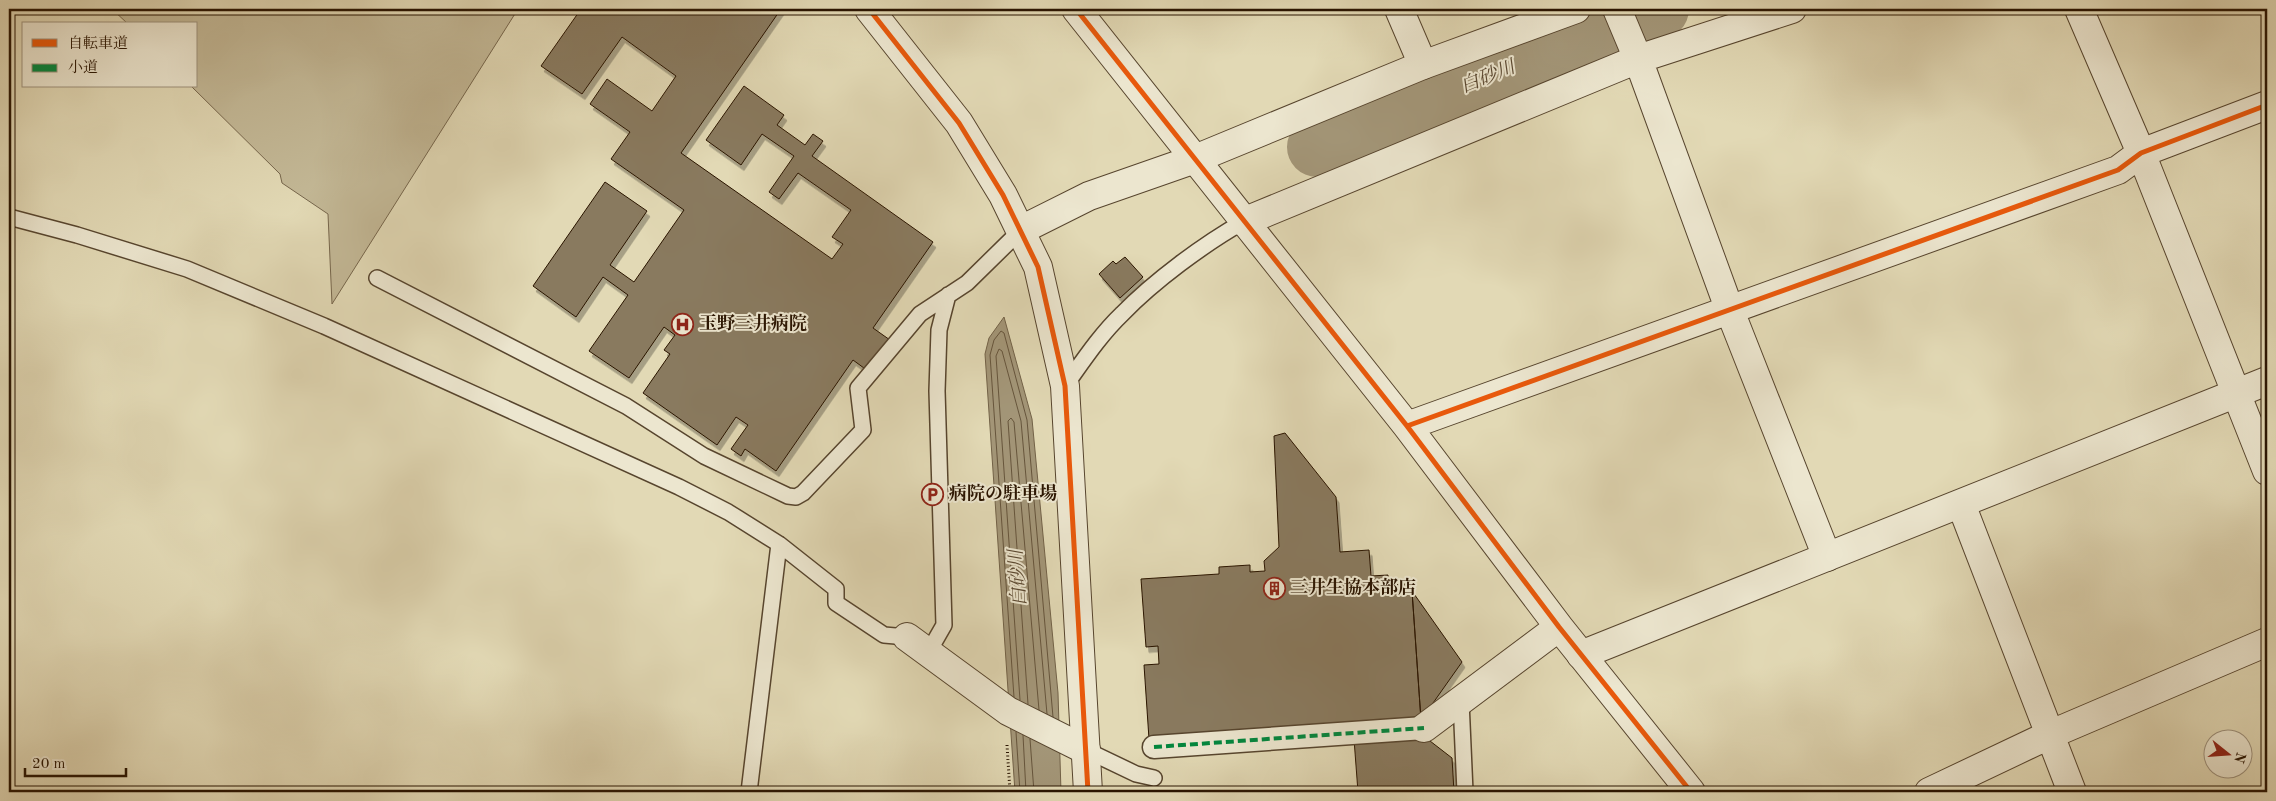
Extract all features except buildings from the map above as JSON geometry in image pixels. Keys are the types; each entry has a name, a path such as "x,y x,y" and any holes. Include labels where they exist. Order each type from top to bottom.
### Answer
{"street":[{"path":"869,9 959,123 1003,195 1022,230 1038,267 1065,386 1088,792"},
{"path":"1076,9 1408,426 1560,627 1691,792"},
{"path":"1399,9 1422,65"},
{"path":"1022,230 1089,196 1195,159 1422,65 1576,9"},
{"path":"1244,222 1635,53 1792,9"},
{"path":"2079,9 2140,153 2267,470"},
{"path":"1618,12 1635,53 1730,311 1827,557"},
{"path":"1408,426 2118,170 2140,153 2267,105"},
{"path":"1582,655 2267,381"},
{"path":"1961,504 2072,792"},
{"path":"1154,747 1424,728 1560,627"},
{"path":"1929,792 2049,735 2267,642"},
{"path":"917,645 1005,709 1086,750"}],"lane":[{"path":"9,217 77,235 187,269 324,326 680,487 728,512 779,544 836,589 836,603 884,635 917,645 944,625 937,390 939,330 948,295"},
{"path":"1065,386 1100,338 1123,313 1206,246 1244,222"},
{"path":"377,278 626,406 704,456 788,496 796,497 803,493 863,430 858,388 920,314 967,283 1022,230"},
{"path":"749,792 779,544"},
{"path":"1461,700 1465,792"},
{"path":"1086,750 1136,774 1154,778"}],"path":[{"path":"1005,709 1010,792"}],"shaded area":[{"path":"112,9 518,9 332,304 328,214 282,183 280,174 193,88 198,88 198,22 126,22"}],"water":[{"path":"1004,317 1032,419 1058,693 1061,792 1015,792 985,354 989,338"}],"waterway":[{"name":"白砂川","path":"1317,147 1659,9"}],"marked path":[{"path":"1154,747 1424,728"}],"cycle path":[{"path":"869,9 959,123 1003,195 1038,267 1065,386 1088,792"},
{"path":"1076,9 1407,426 1559,627 1691,792"},
{"path":"1407,426 2118,170 2141,153 2267,105"}],"place":[{"name":"玉野三井病院","path":"683,324"},
{"name":"病院の駐車場","path":"933,494"},
{"name":"三井生協本部店","path":"1274,588"}]}
